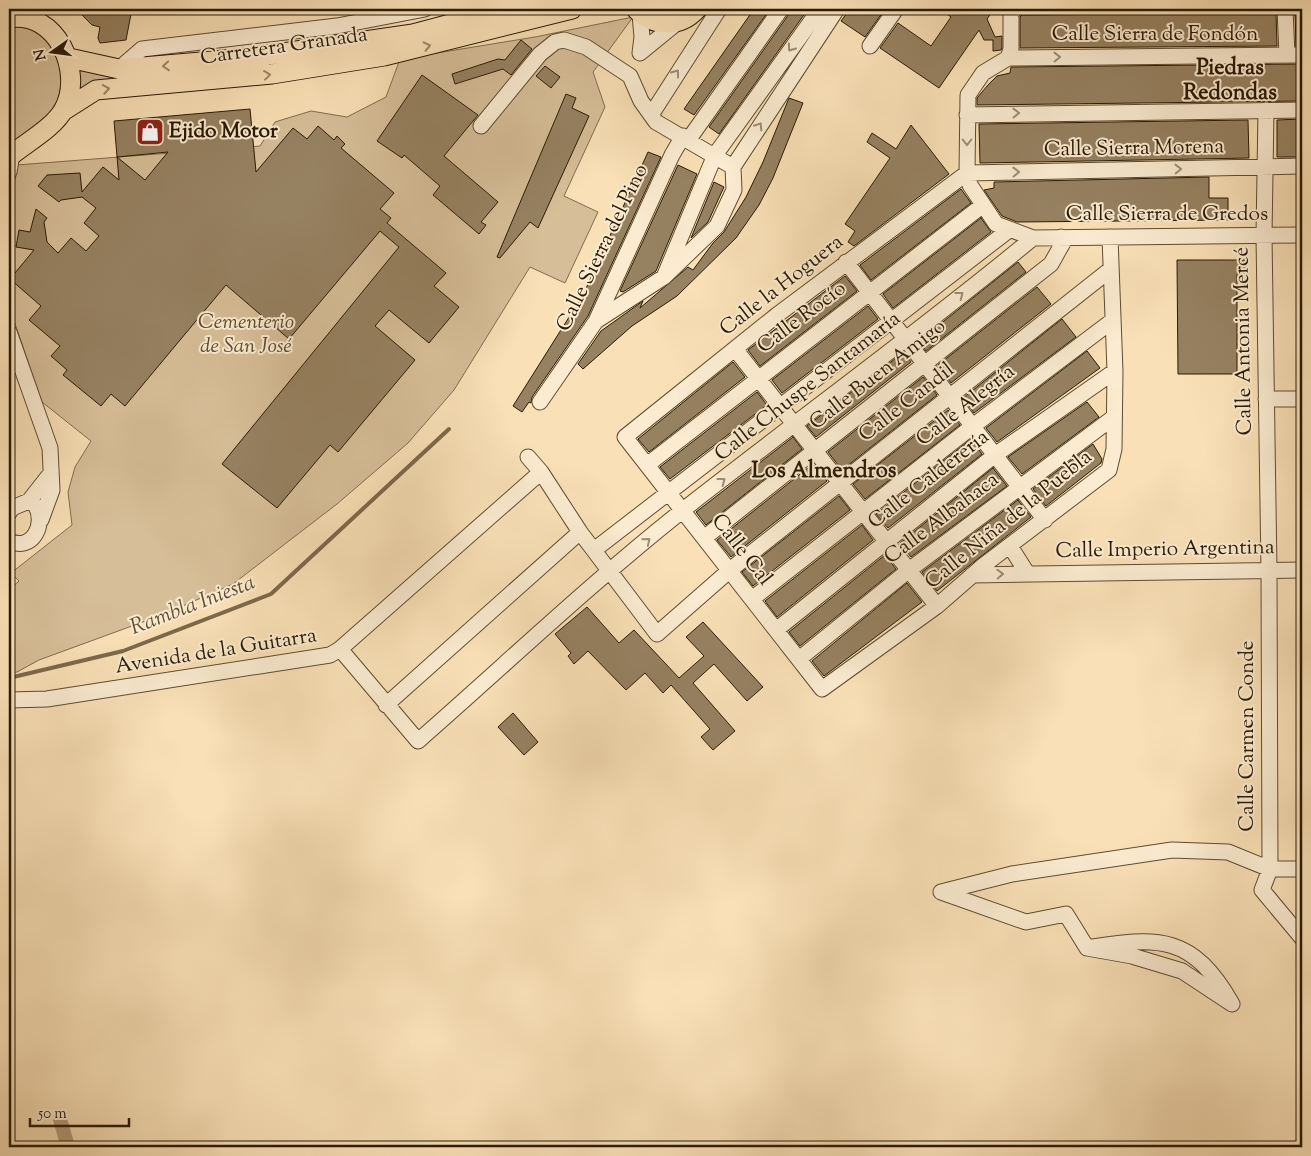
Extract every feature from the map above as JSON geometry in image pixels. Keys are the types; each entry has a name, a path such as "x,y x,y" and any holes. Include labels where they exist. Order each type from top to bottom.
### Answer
{"main road":[{"name":"Carretera Granada","path":"68,58 119,69 248,58 413,34 507,9"},
{"name":"Carretera Granada","path":"10,161 63,111 96,90 272,74 384,56 572,9"},
{"path":"638,11 652,21 665,24 678,22 692,15 697,9"},
{"path":"23,15 56,37 68,58 72,82 63,111"}],"street":[{"name":"Carretera Granada","path":"119,69 142,49 337,26 386,13 424,9"},
{"path":"651,115 720,9"},
{"name":"Calle Sierra del Pino","path":"540,402 596,321 672,155 781,9"},
{"path":"664,277 715,155 820,9"},
{"path":"596,321 664,277 717,226 734,190 733,167 837,9"},
{"path":"870,46 896,9"},
{"path":"1014,9 1011,13 1011,49 1008,58 983,73 968,95 967,173 970,186 996,224 1033,238"},
{"path":"1285,9 1287,55"},
{"path":"638,11 642,37 640,53"},
{"path":"626,74 640,53 678,22"},
{"path":"481,126 540,54 555,42 564,40 586,47 630,76 641,101 656,122 733,167"},
{"name":"Calle Sierra de Fondón","path":"1008,58 1302,55"},
{"name":"Calle Antonia Mercé","path":"1266,110 1264,236 1269,571"},
{"path":"967,114 1302,110"},
{"name":"Calle Sierra Morena","path":"967,173 1302,166"},
{"name":"Calle la Hoguera","path":"625,437 846,262 967,173"},
{"name":"Calle Rocío","path":"647,465 983,205"},
{"name":"Calle Chuspe Santamaría","path":"594,550 1009,230"},
{"name":"Calle Sierra de Gredos","path":"1033,238 1302,235"},
{"name":"Calle Buen Amigo","path":"704,538 926,365 1051,264 1064,239 1061,237"},
{"name":"Calle Niña de la Puebla","path":"822,689 937,606 972,576 1109,470 1114,449 1115,371 1110,237"},
{"name":"Calle Chuspe Santamaría","path":"386,705 418,742 610,571 683,511 796,426 1033,238"},
{"path":"846,262 1046,520"},
{"name":"Calle Candil","path":"610,571 657,634 730,570 1111,270"},
{"name":"Calle Alegría","path":"752,599 973,426 1112,321"},
{"path":"9,332 50,448 52,490 37,532 27,543 9,554"},
{"path":"735,348 937,606"},
{"name":"Calle Calderería","path":"776,630 886,540 995,455 1115,371"},
{"path":"1266,399 1302,398"},
{"name":"Calle Albahaca","path":"799,659 909,570 1114,417"},
{"name":"Calle Cal","path":"625,437 822,689"},
{"path":"528,457 541,472 580,532 610,571"},
{"name":"Avenida de la Guitarra","path":"9,700 47,699 330,655 340,649 541,472"},
{"path":"9,513 12,508 29,501 51,473"},
{"path":"29,501 36,506 41,520"},
{"path":"340,649 386,705 580,532"},
{"path":"9,542 27,543"},
{"name":"Calle Imperio Argentina","path":"1010,546 1027,573"},
{"name":"Calle Imperio Argentina","path":"972,576 1027,573 1302,570"},
{"name":"Calle Carmen Conde","path":"1269,571 1270,869 1262,890 1302,938"},
{"path":"1087,948 1130,941 1172,944 1197,958 1217,978 1232,1004 1182,971 1132,956 1087,948 1066,914 1026,922 940,892 1012,874 1172,850 1228,852 1270,869 1302,869"}],"green space":[{"path":"507,9 572,9 459,39 115,87 9,157 9,18 21,18 64,48 101,66 248,58"},
{"name":"Cementerio de San José","path":"633,17 593,72 605,107 564,196 598,212 565,283 530,267 454,390 408,443 337,504 233,584 162,615 39,660 17,672 9,673 9,590 19,581 11,573 72,525 68,492 75,467 91,441 42,402 9,306 9,221 17,165 260,146 275,122 311,111 347,117 386,97 400,59 535,37"}],"building":[{"path":"76,9 132,9 126,40 100,43 98,38 100,27 92,25"},
{"path":"754,9 770,9 694,115 684,109"},
{"path":"790,9 802,9 806,12 719,134 709,127 789,14"},
{"path":"850,9 885,9 865,37 841,21"},
{"path":"940,9 994,9 987,19 995,37 1002,36 1002,47 1001,50 993,51 993,40 984,40 979,30 939,88 880,48 898,23 931,46 951,17"},
{"path":"1276,13 1277,46 1020,48 1020,17 1022,15"},
{"path":"1295,13 1302,13 1302,46 1296,46"},
{"path":"521,40 532,49 511,75 503,69 455,84 452,74 498,59 505,60"},
{"path":"1302,64 1302,101 977,105 977,98 988,85 997,76 1010,73 1011,67"},
{"path":"545,66 560,77 551,88 536,76"},
{"path":"422,75 478,115 444,156 498,202 481,222 486,225 479,234 433,195 440,186 404,155 402,158 377,141"},
{"path":"566,94 576,98 572,108 589,116 538,228 530,222 500,258 497,257"},
{"path":"789,98 803,103 773,178 759,205 736,238 677,296 632,326 583,369 578,364 601,331 643,301 640,308 688,267 693,270 713,243 724,232 746,197 763,162"},
{"path":"250,109 256,172 293,128 307,139 318,126 334,140 337,136 345,144 341,148 394,193 380,209 391,218 387,223 446,273 434,286 459,307 429,343 389,310 375,326 415,360 338,452 330,445 277,508 222,464 399,247 380,231 289,339 226,285 125,406 111,394 101,406 63,375 67,370 51,356 60,346 29,320 41,306 10,279 34,250 16,247 19,230 30,232 36,209 47,218 44,222 47,242 58,253 71,238 86,251 99,236 84,223 96,208 82,197 61,200 59,202 38,186 47,175 80,173 82,192 103,167 119,180 117,157 114,121","holes":["168,152 145,180 117,157"]},
{"path":"1302,119 1302,157 1277,157 1277,120"},
{"path":"1248,120 1249,158 980,163 979,124"},
{"path":"911,125 949,174 854,246 848,242 855,231 845,224 890,158 867,142 872,133 896,149"},
{"path":"648,152 661,157 588,316 532,397 531,403 529,402 522,412 513,406 583,295"},
{"path":"678,165 697,174 656,271 623,292 620,291"},
{"path":"1209,177 1209,198 1228,198 1228,220 1017,222 1002,216 984,190 994,188 994,182"},
{"path":"714,182 724,187 708,222 691,238"},
{"path":"961,189 971,203 871,280 860,265"},
{"path":"981,218 991,232 893,308 883,294"},
{"path":"1177,260 1247,260 1247,274 1237,274 1237,374 1178,374"},
{"path":"1018,262 1026,272 926,351 919,341"},
{"path":"845,276 857,291 760,366 748,350"},
{"path":"1037,287 1051,304 951,383 938,365"},
{"path":"868,306 878,319 782,393 772,380"},
{"path":"1062,319 1076,337 974,413 963,398"},
{"path":"1087,351 1100,368 997,442 986,428"},
{"path":"904,352 911,362 816,437 807,426"},
{"path":"733,362 745,377 649,452 638,439"},
{"path":"923,377 937,395 842,470 828,452"},
{"path":"757,392 767,405 670,479 660,467"},
{"path":"1087,402 1099,417 1022,474 1008,457"},
{"path":"948,410 960,425 865,499 853,484"},
{"path":"793,437 802,449 706,525 696,512"},
{"path":"971,439 982,454 888,528 876,514"},
{"path":"1093,444 1102,459 1101,463 1046,506 1033,489"},
{"path":"813,464 827,481 731,557 717,540"},
{"path":"993,468 1007,486 911,557 900,543"},
{"path":"839,496 850,510 753,586 742,572"},
{"path":"1018,500 1031,517 937,591 922,572"},
{"path":"862,525 873,540 777,617 765,601"},
{"path":"885,555 896,569 800,646 789,632"},
{"path":"907,583 922,602 824,676 812,661"},
{"path":"587,607 619,643 634,630 679,678 704,656 686,637 703,622 763,687 747,701 714,664 693,683 735,731 713,750 701,737 710,729 671,685 663,693 645,673 626,690 588,651 574,664 568,656 571,653 555,634"},
{"path":"513,713 538,742 524,755 498,727"}],"waterway":[{"name":"Rambla Iniesta","path":"9,678 123,651 271,594 449,429"},
{"path":"60,1119 68,1147"}],"place":[{"name":"Ejido Motor","path":"150,132"}],"district":[{"name":"Piedras Redondas","path":"1230,82"},
{"name":"Los Almendros","path":"824,472"}]}
